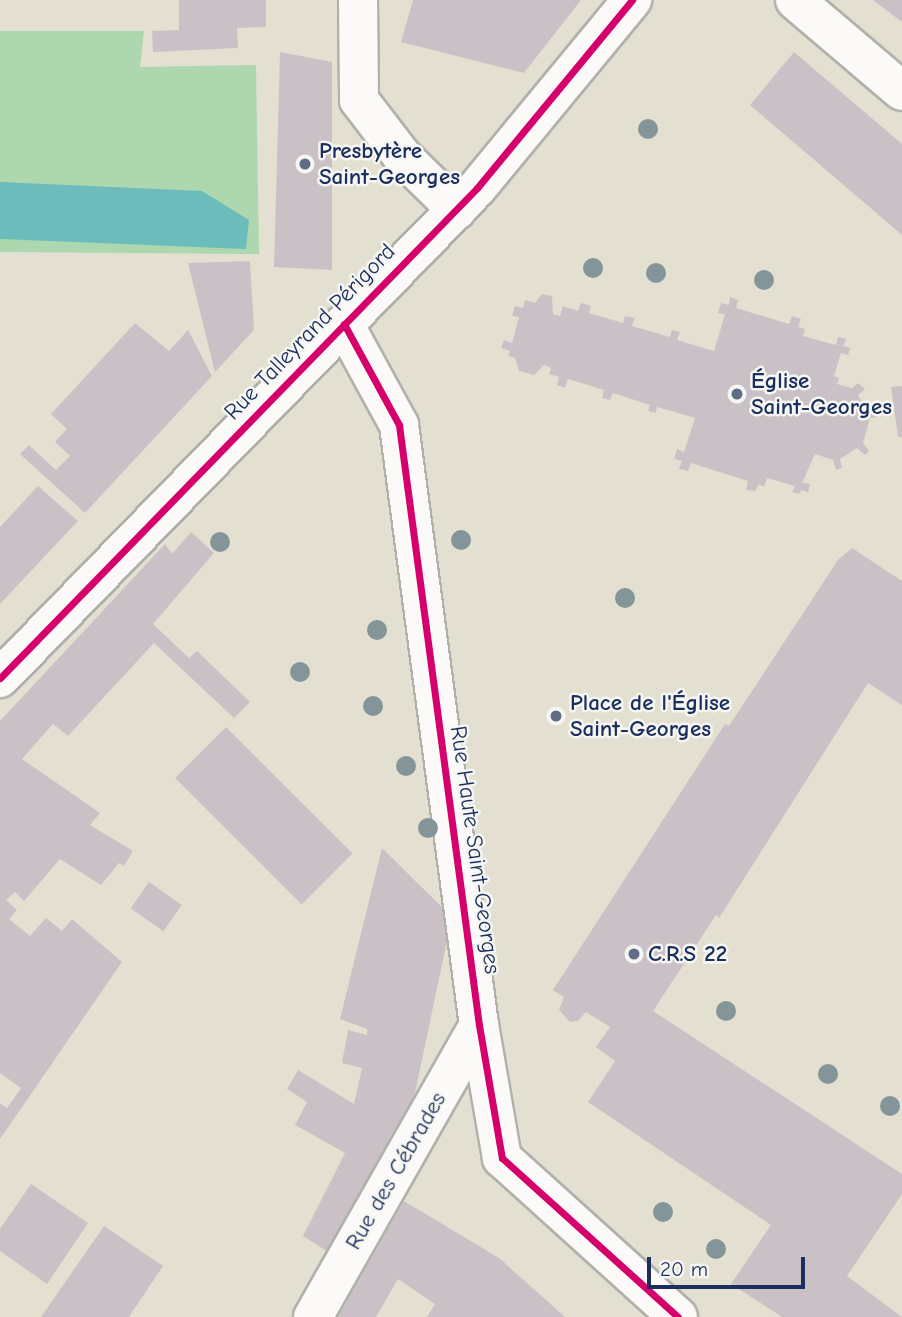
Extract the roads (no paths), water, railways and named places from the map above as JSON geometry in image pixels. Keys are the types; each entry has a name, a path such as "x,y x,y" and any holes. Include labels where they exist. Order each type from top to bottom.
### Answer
{"street":[{"path":"358,0 359,100 402,156 457,210"},
{"name":"Rue Talleyrand Périgord","path":"0,678 457,210 632,0"},
{"path":"795,0 902,91"},
{"name":"Rue Haute Saint-Georges","path":"344,324 399,425 479,1025 502,1158 678,1317"},
{"name":"Rue des Cébrades","path":"313,1317 479,1025"}],"water":[{"path":"0,182 202,191 249,220 246,249 0,239"}],"place":[{"name":"Presbytère Saint-Georges","path":"305,164"},
{"name":"Église Saint-Georges","path":"737,394"},
{"name":"Place de l'Église Saint-Georges","path":"556,716"},
{"name":"C.R.S 22","path":"634,954"}]}
